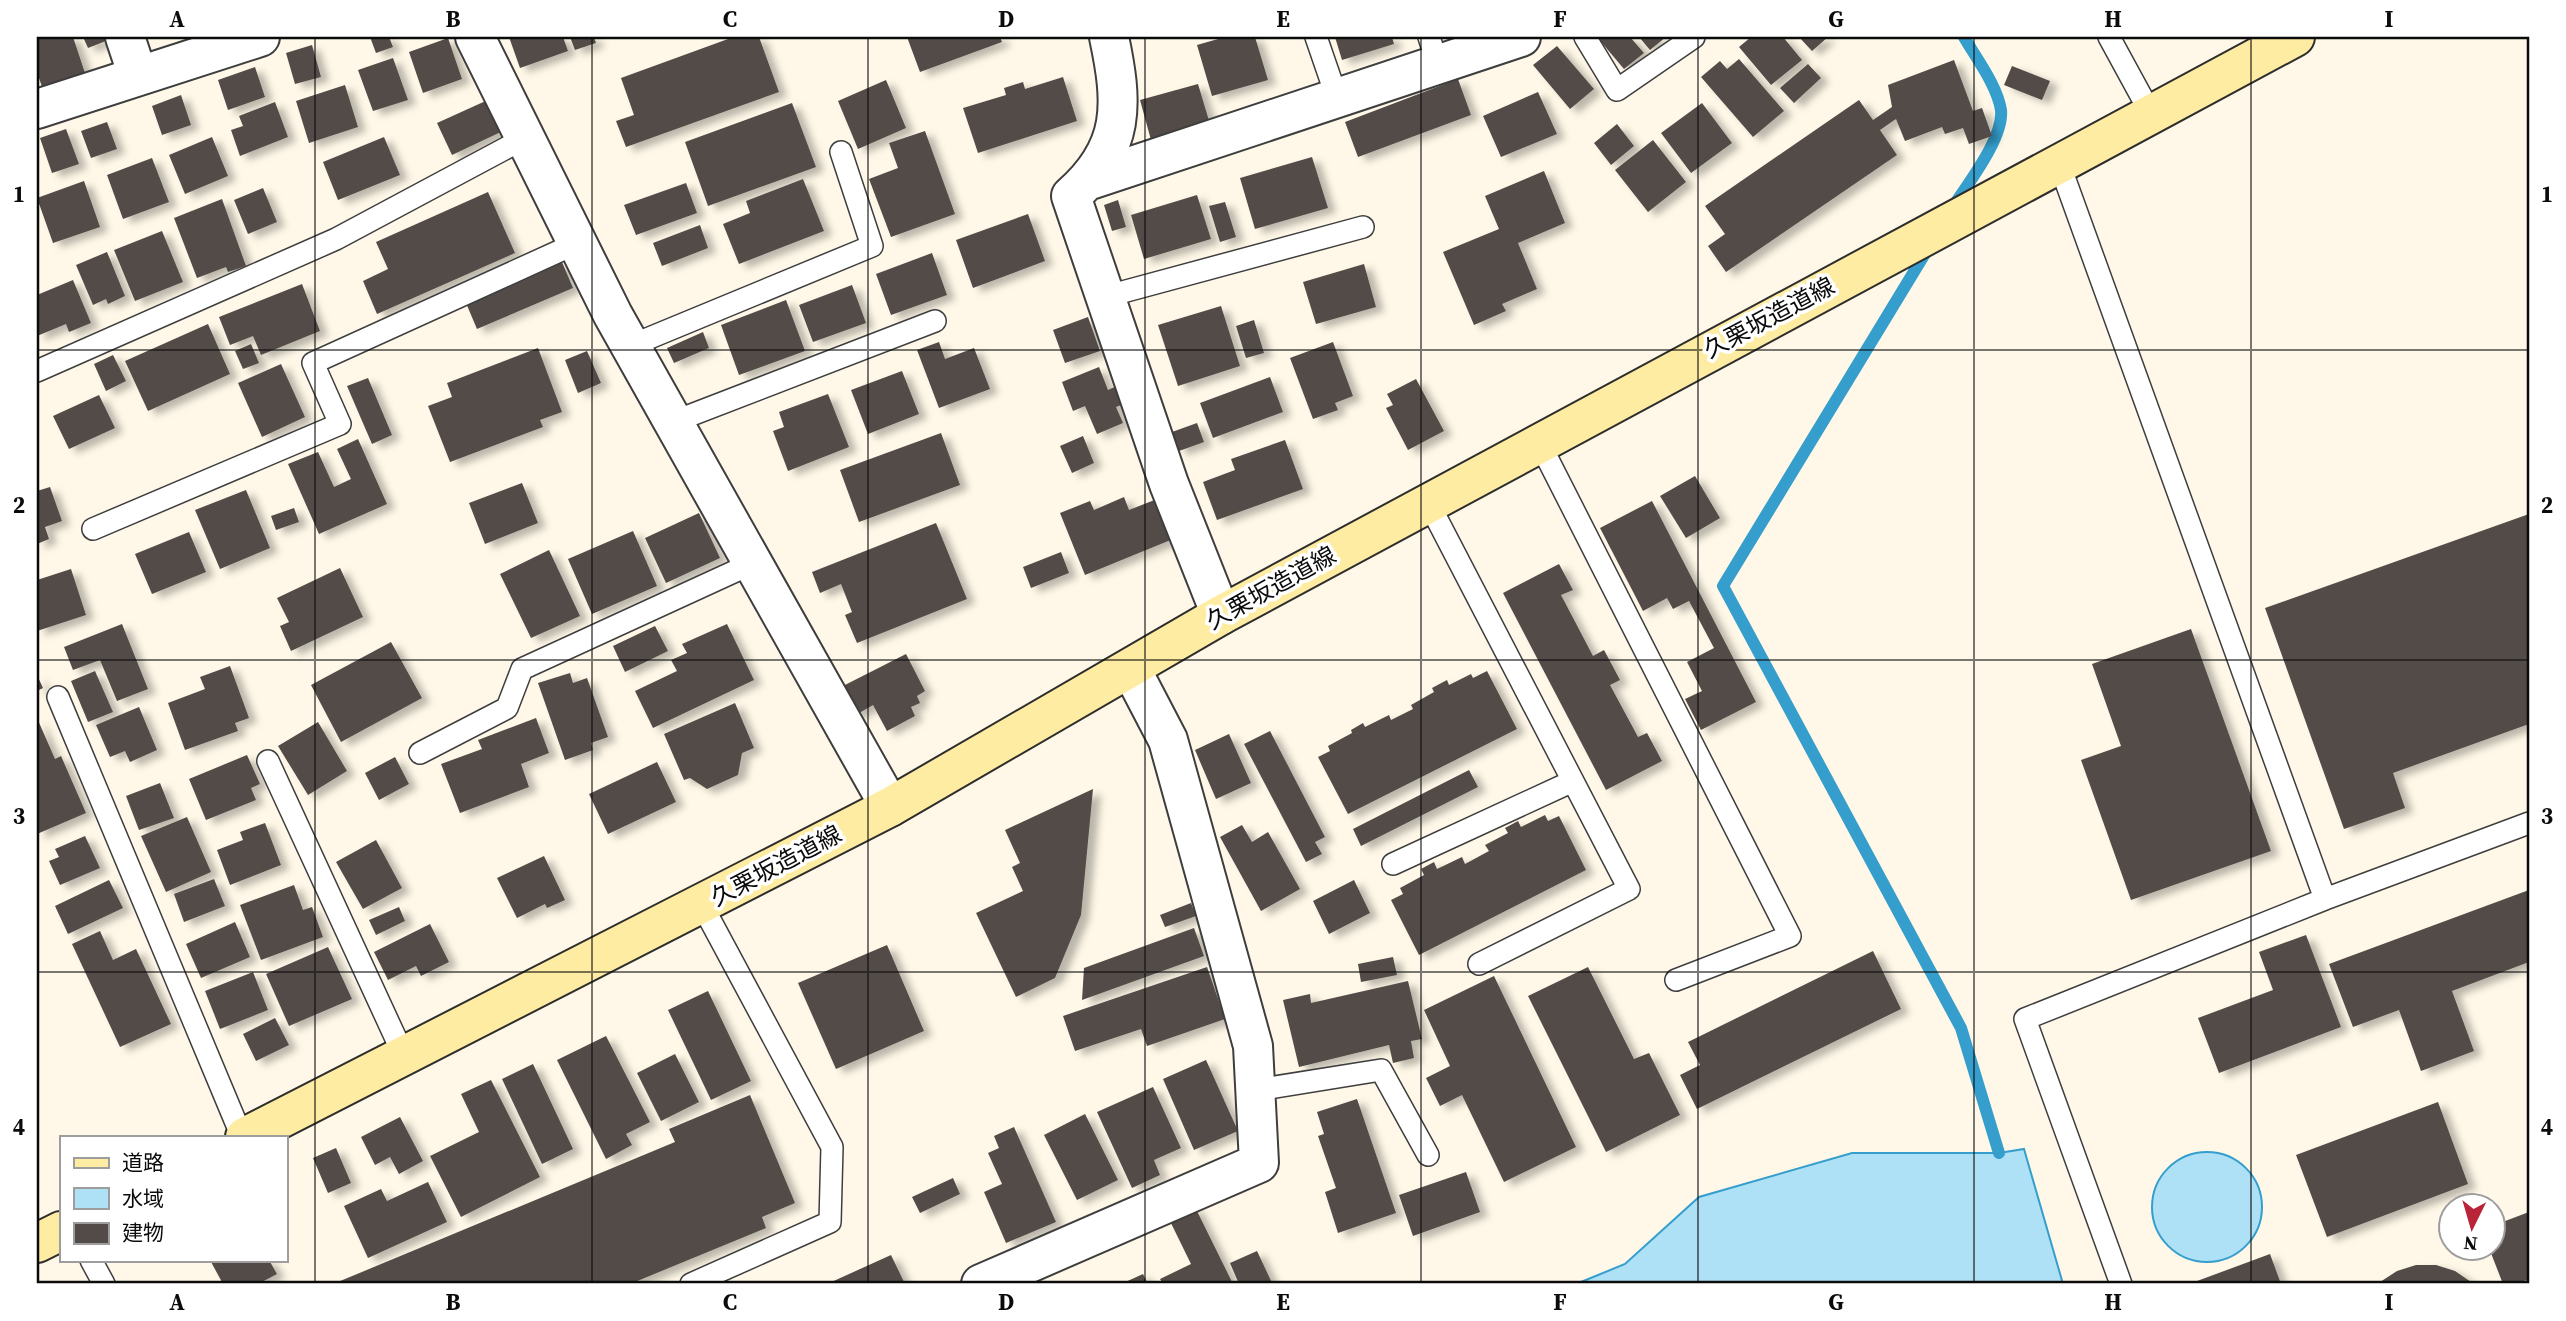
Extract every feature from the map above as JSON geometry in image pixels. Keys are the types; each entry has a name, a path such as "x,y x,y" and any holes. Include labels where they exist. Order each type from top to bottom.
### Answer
{"main road":[{"name":"久栗坂造道線","path":"246,1136 890,807 1221,615 2295,37"},
{"path":"37,1243 60,1232"}],"street":[{"path":"125,37 138,76"},
{"path":"37,109 260,37"},
{"path":"475,37 630,346 890,807"},
{"path":"1109,37 1119,84 1115,138 1087,181 1071,196 1169,484 1221,615"},
{"path":"1087,181 1337,98 1433,51 1521,37"},
{"path":"981,1284 1259,1163 1253,1046 1168,740 1131,668"}],"lane":[{"path":"1316,37 1337,98"},
{"path":"1586,37 1617,90 1694,37"},
{"path":"2109,37 2151,114"},
{"path":"37,371 337,239 525,138"},
{"path":"630,346 872,246 841,152"},
{"path":"2059,163 2325,899"},
{"path":"1104,297 1363,227"},
{"path":"93,529 340,424 313,363 577,243"},
{"path":"673,422 935,321"},
{"path":"1539,442 1790,936 1676,980"},
{"path":"1428,502 1629,889 1479,964"},
{"path":"420,753 507,708 522,668 752,563"},
{"path":"58,697 244,1136"},
{"path":"268,761 404,1056"},
{"path":"1393,864 1573,781"},
{"path":"2121,1284 2025,1019 2325,899 2529,823"},
{"path":"691,1284 830,1222 832,1147 702,905"},
{"path":"1256,1090 1381,1070 1428,1155"},
{"path":"92,1262 104,1284"}],"water":[{"path":"2024,1149 2063,1284 1576,1284 1625,1264 1699,1197 1852,1153 1999,1153"},
{"path":"2207,1152 2228,1156 2246,1168 2258,1186 2262,1207 2258,1228 2246,1246 2228,1258 2207,1262 2186,1258 2168,1246 2156,1228 2152,1207 2156,1186 2168,1168 2186,1156"}],"building":[{"path":"37,37 73,37 85,73 42,87 37,72"},
{"path":"83,37 110,37 111,39 88,48"},
{"path":"370,37 389,37 393,47 376,53"},
{"path":"509,37 563,37 568,51 520,68"},
{"path":"570,37 594,37 596,43 575,50"},
{"path":"727,37 759,37 779,92 626,147 616,121 634,115 621,78 728,39"},
{"path":"907,37 1000,37 1002,42 920,72"},
{"path":"1225,37 1255,37 1268,80 1212,96 1197,45"},
{"path":"1335,37 1392,37 1394,44 1342,60"},
{"path":"1597,37 1630,37 1644,53 1624,69"},
{"path":"1639,37 1666,37 1650,50"},
{"path":"1751,37 1783,37 1802,60 1771,85 1739,47"},
{"path":"1799,37 1828,37 1812,51"},
{"path":"448,38 462,79 423,93 409,52"},
{"path":"312,45 321,77 295,84 286,53"},
{"path":"1557,46 1594,89 1570,109 1533,65"},
{"path":"393,58 408,100 373,111 358,70"},
{"path":"1739,59 1784,111 1753,137 1701,77 1720,61 1727,69"},
{"path":"1954,60 1973,111 1982,108 1992,136 1969,144 1963,128 1945,134 1942,127 1905,141 1896,119 1880,130 1897,155 1726,272 1708,246 1725,234 1705,206 1859,100 1873,120 1892,107 1888,85"},
{"path":"1808,64 1821,78 1794,103 1780,88"},
{"path":"2012,66 2050,81 2042,100 2004,85"},
{"path":"255,67 265,97 228,110 218,80"},
{"path":"1063,77 1077,121 978,153 963,108 1006,95 1004,88 1023,82 1025,89"},
{"path":"1458,79 1471,115 1358,157 1345,122"},
{"path":"886,80 906,128 858,149 838,101"},
{"path":"1198,84 1210,124 1151,140 1140,100"},
{"path":"345,85 358,127 309,143 296,101"},
{"path":"1538,92 1557,134 1501,157 1483,116"},
{"path":"181,95 191,125 162,135 152,106"},
{"path":"490,99 505,130 452,155 437,123"},
{"path":"275,102 288,137 240,156 231,130 243,126 239,116"},
{"path":"792,103 816,167 708,206 685,142"},
{"path":"1702,103 1732,143 1691,173 1661,133"},
{"path":"107,122 117,149 91,158 81,131"},
{"path":"1617,124 1634,146 1611,165 1594,143"},
{"path":"66,129 79,164 52,173 40,138"},
{"path":"925,131 955,214 891,237 869,179 898,168 889,143"},
{"path":"212,137 228,176 185,194 169,155"},
{"path":"384,137 400,175 338,200 323,162"},
{"path":"1653,140 1686,182 1648,212 1615,170"},
{"path":"1312,157 1328,208 1255,229 1240,178"},
{"path":"152,158 169,202 123,219 107,175"},
{"path":"1544,171 1565,223 1518,243 1537,289 1502,304 1506,311 1474,325 1443,252 1499,229 1485,196"},
{"path":"803,179 824,231 739,264 723,224 750,213 746,201"},
{"path":"84,181 100,227 53,243 37,198"},
{"path":"686,183 697,213 636,235 624,205"},
{"path":"263,188 277,222 248,234 234,200"},
{"path":"488,192 515,253 377,314 363,281 388,269 376,242"},
{"path":"1197,195 1211,239 1144,259 1131,215"},
{"path":"222,199 246,266 228,272 226,267 197,278 174,218"},
{"path":"1118,200 1126,227 1112,231 1104,205"},
{"path":"1225,202 1236,237 1220,242 1209,206"},
{"path":"1028,214 1045,261 973,288 956,240"},
{"path":"700,225 708,248 662,266 653,243"},
{"path":"162,231 183,282 135,301 114,250"},
{"path":"107,252 125,296 108,304 106,299 93,305 76,265"},
{"path":"932,253 947,295 891,315 876,274"},
{"path":"562,262 573,288 477,329 466,303"},
{"path":"1364,264 1376,307 1316,324 1303,282"},
{"path":"73,280 91,323 69,332 66,324 37,336 37,295"},
{"path":"302,284 320,331 261,355 253,336 230,345 219,317"},
{"path":"852,285 866,323 813,342 799,305"},
{"path":"786,300 805,351 739,375 721,325"},
{"path":"1221,306 1240,366 1178,386 1158,325"},
{"path":"1088,317 1100,351 1065,363 1053,330"},
{"path":"1254,320 1264,353 1246,358 1236,326"},
{"path":"208,324 230,374 148,411 125,361"},
{"path":"703,332 709,348 674,363 667,348"},
{"path":"939,342 945,359 974,348 990,389 939,408 917,350"},
{"path":"1333,342 1353,396 1335,403 1338,410 1313,419 1290,358"},
{"path":"251,344 259,363 243,369 235,351"},
{"path":"538,348 562,412 540,420 543,427 450,462 428,406 452,397 447,383"},
{"path":"587,351 601,383 578,393 565,360"},
{"path":"113,355 126,381 106,391 94,364"},
{"path":"281,364 305,417 262,437 238,383"},
{"path":"1099,367 1108,390 1119,385 1126,403 1116,407 1123,423 1097,434 1085,406 1073,411 1062,382"},
{"path":"902,371 919,414 868,434 851,390"},
{"path":"1270,377 1283,412 1213,438 1200,403"},
{"path":"368,378 392,435 372,444 347,386"},
{"path":"1416,379 1444,431 1408,450 1386,408 1393,405 1387,394"},
{"path":"828,394 849,447 788,471 773,431 784,427 779,412"},
{"path":"99,395 115,428 69,449 53,416"},
{"path":"1197,423 1204,442 1179,451 1172,432"},
{"path":"941,433 960,485 859,522 840,470"},
{"path":"1083,436 1094,463 1072,473 1060,446"},
{"path":"358,439 387,504 319,534 288,464 318,452 334,487 351,479 337,449"},
{"path":"1285,440 1303,489 1217,520 1203,482 1235,470 1231,459"},
{"path":"1695,476 1720,518 1686,538 1660,496"},
{"path":"522,483 538,523 485,544 469,503"},
{"path":"50,487 62,521 45,527 49,539 37,544 37,491"},
{"path":"246,490 270,548 220,569 195,510"},
{"path":"1124,497 1129,510 1157,499 1173,539 1085,575 1060,513 1090,501 1094,510"},
{"path":"1652,501 1756,702 1701,730 1685,699 1702,691 1687,662 1714,648 1689,601 1673,609 1667,598 1643,611 1600,528"},
{"path":"294,508 299,522 276,530 271,516"},
{"path":"699,513 720,558 666,583 645,538"},
{"path":"2529,514 2529,724 2393,773 2405,808 2344,829 2265,608"},
{"path":"936,523 967,599 857,643 845,615 852,612 841,584 820,593 812,572"},
{"path":"633,531 657,586 592,614 568,559"},
{"path":"189,532 206,572 152,594 135,554"},
{"path":"549,550 580,616 531,638 500,574"},
{"path":"1061,552 1069,573 1031,588 1023,567"},
{"path":"1559,564 1573,590 1561,595 1593,656 1604,650 1620,680 1610,685 1638,737 1647,733 1662,761 1606,790 1503,593"},
{"path":"340,568 363,617 291,651 280,626 289,622 277,598"},
{"path":"71,569 86,615 37,631 37,580"},
{"path":"122,624 148,689 117,701 100,660 73,670 64,647"},
{"path":"727,624 754,680 653,728 635,691 677,671 671,660 687,653 682,644"},
{"path":"655,626 668,651 625,672 613,646"},
{"path":"2191,629 2271,851 2131,900 2081,760 2121,746 2092,664"},
{"path":"391,642 422,698 341,742 311,685"},
{"path":"906,654 925,691 917,696 920,703 911,707 915,716 887,731 873,705 854,716 839,688"},
{"path":"230,666 249,718 235,723 238,731 185,750 168,703 205,689 200,677"},
{"path":"95,671 113,712 88,722 71,681"},
{"path":"1487,671 1517,729 1348,814 1318,757 1330,751 1328,746 1352,733 1351,730 1363,723 1365,727 1389,715 1391,720 1413,709 1411,705 1434,692 1432,688 1447,680 1449,685 1471,674 1473,678"},
{"path":"570,673 573,683 587,678 608,737 591,743 593,750 565,760 538,683"},
{"path":"37,675 43,688 37,691"},
{"path":"735,703 754,748 742,753 738,775 707,789 690,778 684,780 664,734"},
{"path":"139,707 157,750 130,762 125,751 110,757 96,725"},
{"path":"37,718 55,759 61,756 86,813 37,834"},
{"path":"536,718 549,753 521,764 529,787 460,813 441,764 482,749 478,740"},
{"path":"318,722 347,771 308,795 278,746"},
{"path":"1270,731 1325,837 1315,842 1322,854 1306,862 1244,744"},
{"path":"1229,734 1251,783 1216,799 1195,750"},
{"path":"247,755 260,784 251,788 256,800 206,820 189,779"},
{"path":"395,757 409,784 379,800 365,773"},
{"path":"657,762 676,802 608,834 589,794"},
{"path":"1469,770 1478,787 1361,846 1353,829"},
{"path":"160,783 174,818 139,830 126,796"},
{"path":"1093,789 1081,915 1055,978 1016,997 976,913 1023,891 1012,867 1020,863 1005,830"},
{"path":"1545,815 1548,821 1559,816 1586,870 1419,955 1391,900 1403,894 1400,888 1424,875 1421,869 1434,862 1437,869 1462,857 1465,864 1489,851 1485,845 1508,833 1505,828 1518,821 1521,827"},
{"path":"187,817 211,872 166,892 141,836"},
{"path":"265,823 281,865 230,885 217,850 243,840 240,832"},
{"path":"1242,825 1252,842 1268,832 1300,889 1261,911 1220,837"},
{"path":"85,836 100,868 60,885 49,861 59,857 55,849"},
{"path":"376,840 402,888 363,909 336,862"},
{"path":"544,856 565,900 547,908 545,904 517,918 497,878"},
{"path":"214,879 225,906 184,922 174,894"},
{"path":"109,880 123,908 68,934 55,906"},
{"path":"1354,880 1370,913 1329,934 1313,901"},
{"path":"294,885 303,910 312,907 323,937 261,960 240,905"},
{"path":"2529,890 2529,962 2452,991 2474,1051 2421,1071 2399,1010 2353,1027 2329,964"},
{"path":"1191,903 1196,916 1165,927 1160,915"},
{"path":"399,907 405,921 376,935 369,920"},
{"path":"235,922 250,957 201,978 186,944"},
{"path":"430,924 449,962 421,976 416,966 388,980 374,952"},
{"path":"1194,928 1204,956 1082,1000 1084,968"},
{"path":"100,931 113,960 136,949 171,1024 120,1047 72,944"},
{"path":"2306,935 2341,1027 2219,1073 2198,1018 2273,990 2259,952"},
{"path":"887,945 924,1031 836,1069 798,983"},
{"path":"328,947 352,999 289,1026 266,974"},
{"path":"1873,951 1901,1009 1697,1109 1680,1075 1700,1065 1688,1042"},
{"path":"1393,957 1397,975 1361,982 1358,964"},
{"path":"1207,967 1225,1019 1147,1046 1141,1029 1075,1051 1063,1016"},
{"path":"1588,967 1634,1059 1649,1053 1680,1115 1606,1152 1528,996"},
{"path":"253,972 268,1010 220,1029 205,991"},
{"path":"1494,976 1576,1147 1504,1182 1462,1095 1440,1106 1426,1078 1450,1066 1424,1010"},
{"path":"1408,981 1422,1039 1411,1041 1414,1058 1393,1063 1389,1045 1299,1067 1283,1000 1310,994 1311,1003"},
{"path":"708,991 751,1081 711,1100 668,1010"},
{"path":"275,1018 289,1045 256,1061 243,1034"},
{"path":"606,1036 650,1122 626,1134 632,1145 606,1159 557,1060"},
{"path":"675,1054 699,1102 661,1121 637,1073"},
{"path":"1206,1060 1238,1131 1194,1150 1163,1079"},
{"path":"533,1064 573,1149 542,1164 502,1079"},
{"path":"491,1080 540,1177 461,1217 430,1156 479,1132 461,1094"},
{"path":"1153,1087 1181,1148 1154,1160 1160,1175 1132,1188 1097,1112"},
{"path":"750,1095 795,1203 762,1217 766,1228 630,1284 333,1284 675,1142 669,1129"},
{"path":"1357,1099 1396,1213 1338,1233 1325,1192 1336,1188 1318,1136 1324,1134 1317,1112"},
{"path":"2438,1102 2468,1184 2447,1192 2436,1192 2436,1196 2327,1237 2296,1155"},
{"path":"1085,1114 1118,1180 1077,1200 1044,1135"},
{"path":"400,1117 423,1161 399,1174 390,1157 375,1165 361,1137"},
{"path":"1014,1127 1056,1222 1006,1243 984,1192 1002,1184 988,1153 999,1148 994,1136"},
{"path":"336,1148 351,1183 328,1193 313,1158"},
{"path":"1466,1172 1480,1212 1413,1236 1399,1195"},
{"path":"953,1178 960,1194 920,1213 912,1197"},
{"path":"428,1182 447,1222 368,1258 344,1206 381,1189 387,1201"},
{"path":"1195,1207 1233,1284 1163,1284 1160,1279 1191,1264 1169,1219"},
{"path":"2529,1212 2529,1280 2503,1284 2494,1262 2506,1262 2506,1221"},
{"path":"1257,1251 1272,1283 1239,1284 1230,1263"},
{"path":"2270,1254 2281,1284 2189,1284"},
{"path":"891,1255 905,1284 827,1284"},
{"path":"211,1262 270,1262 277,1274 258,1284 223,1284"},
{"path":"2416,1265 2436,1265 2455,1271 2474,1284 2377,1284 2397,1271"},
{"path":"1143,1274 1148,1284 1121,1284"}],"waterway":[{"path":"1953,207 1991,147 1997,134 2001,110 1986,72 1964,37"},
{"path":"1929,247 1723,586 1961,1028 1999,1153"}]}
